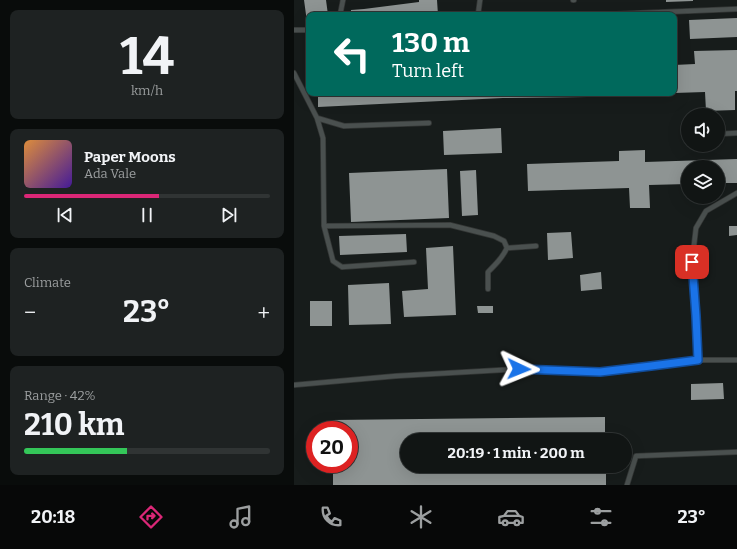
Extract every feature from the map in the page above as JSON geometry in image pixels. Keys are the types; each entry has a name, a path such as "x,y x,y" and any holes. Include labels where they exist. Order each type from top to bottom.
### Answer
{"lane":[{"path":"341,12 343,0"},
{"path":"478,12 480,0"},
{"path":"676,12 737,9"},
{"path":"294,30 306,30"},
{"path":"294,73 317,118 323,138 324,226 333,261 342,267 414,262"},
{"path":"317,118 344,126 429,123"},
{"path":"725,134 737,133"},
{"path":"698,360 692,262 696,228 706,211 737,193"},
{"path":"324,226 450,224 494,236 504,241 507,248"},
{"path":"507,248 536,246"},
{"path":"488,289 488,272 501,258 507,248"},
{"path":"294,385 396,376 519,369 600,372 698,360 737,360"},
{"path":"627,485 636,456 737,452"}],"building":[{"path":"304,0 326,0 328,12 306,12 306,15"},
{"path":"419,0 437,0 438,12 351,12 351,10 419,2"},
{"path":"666,0 693,0 693,1 666,2"},
{"path":"737,18 737,37 690,39 689,20"},
{"path":"737,50 737,91 735,91 735,110 725,110 725,108 706,108 705,92 677,93 677,65 695,64 694,51"},
{"path":"318,96 608,96 503,98 318,107"},
{"path":"501,128 502,153 444,155 443,131"},
{"path":"645,150 645,162 681,161 681,184 649,185 650,208 630,208 629,188 528,191 527,164 619,161 619,151"},
{"path":"737,159 737,183 725,183 725,160 706,160"},
{"path":"447,169 449,218 351,222 349,173"},
{"path":"476,170 478,215 462,216 460,171"},
{"path":"729,226 737,226 737,235 729,236"},
{"path":"571,232 573,258 548,260 547,233"},
{"path":"406,234 407,252 340,255 339,236"},
{"path":"453,246 456,315 404,317 402,291 428,289 426,248"},
{"path":"601,272 602,289 581,291 580,275"},
{"path":"389,283 391,324 349,325 348,285"},
{"path":"310,301 332,301 332,326 310,326"},
{"path":"477,306 493,306 493,313 478,313"},
{"path":"723,383 724,399 691,400 691,384"},
{"path":"605,417 605,433 400,433 400,473 606,473 606,485 333,485 333,473 358,473 358,421 332,420"}],"route":[{"path":"519,369 600,372 698,360 692,262"}]}
